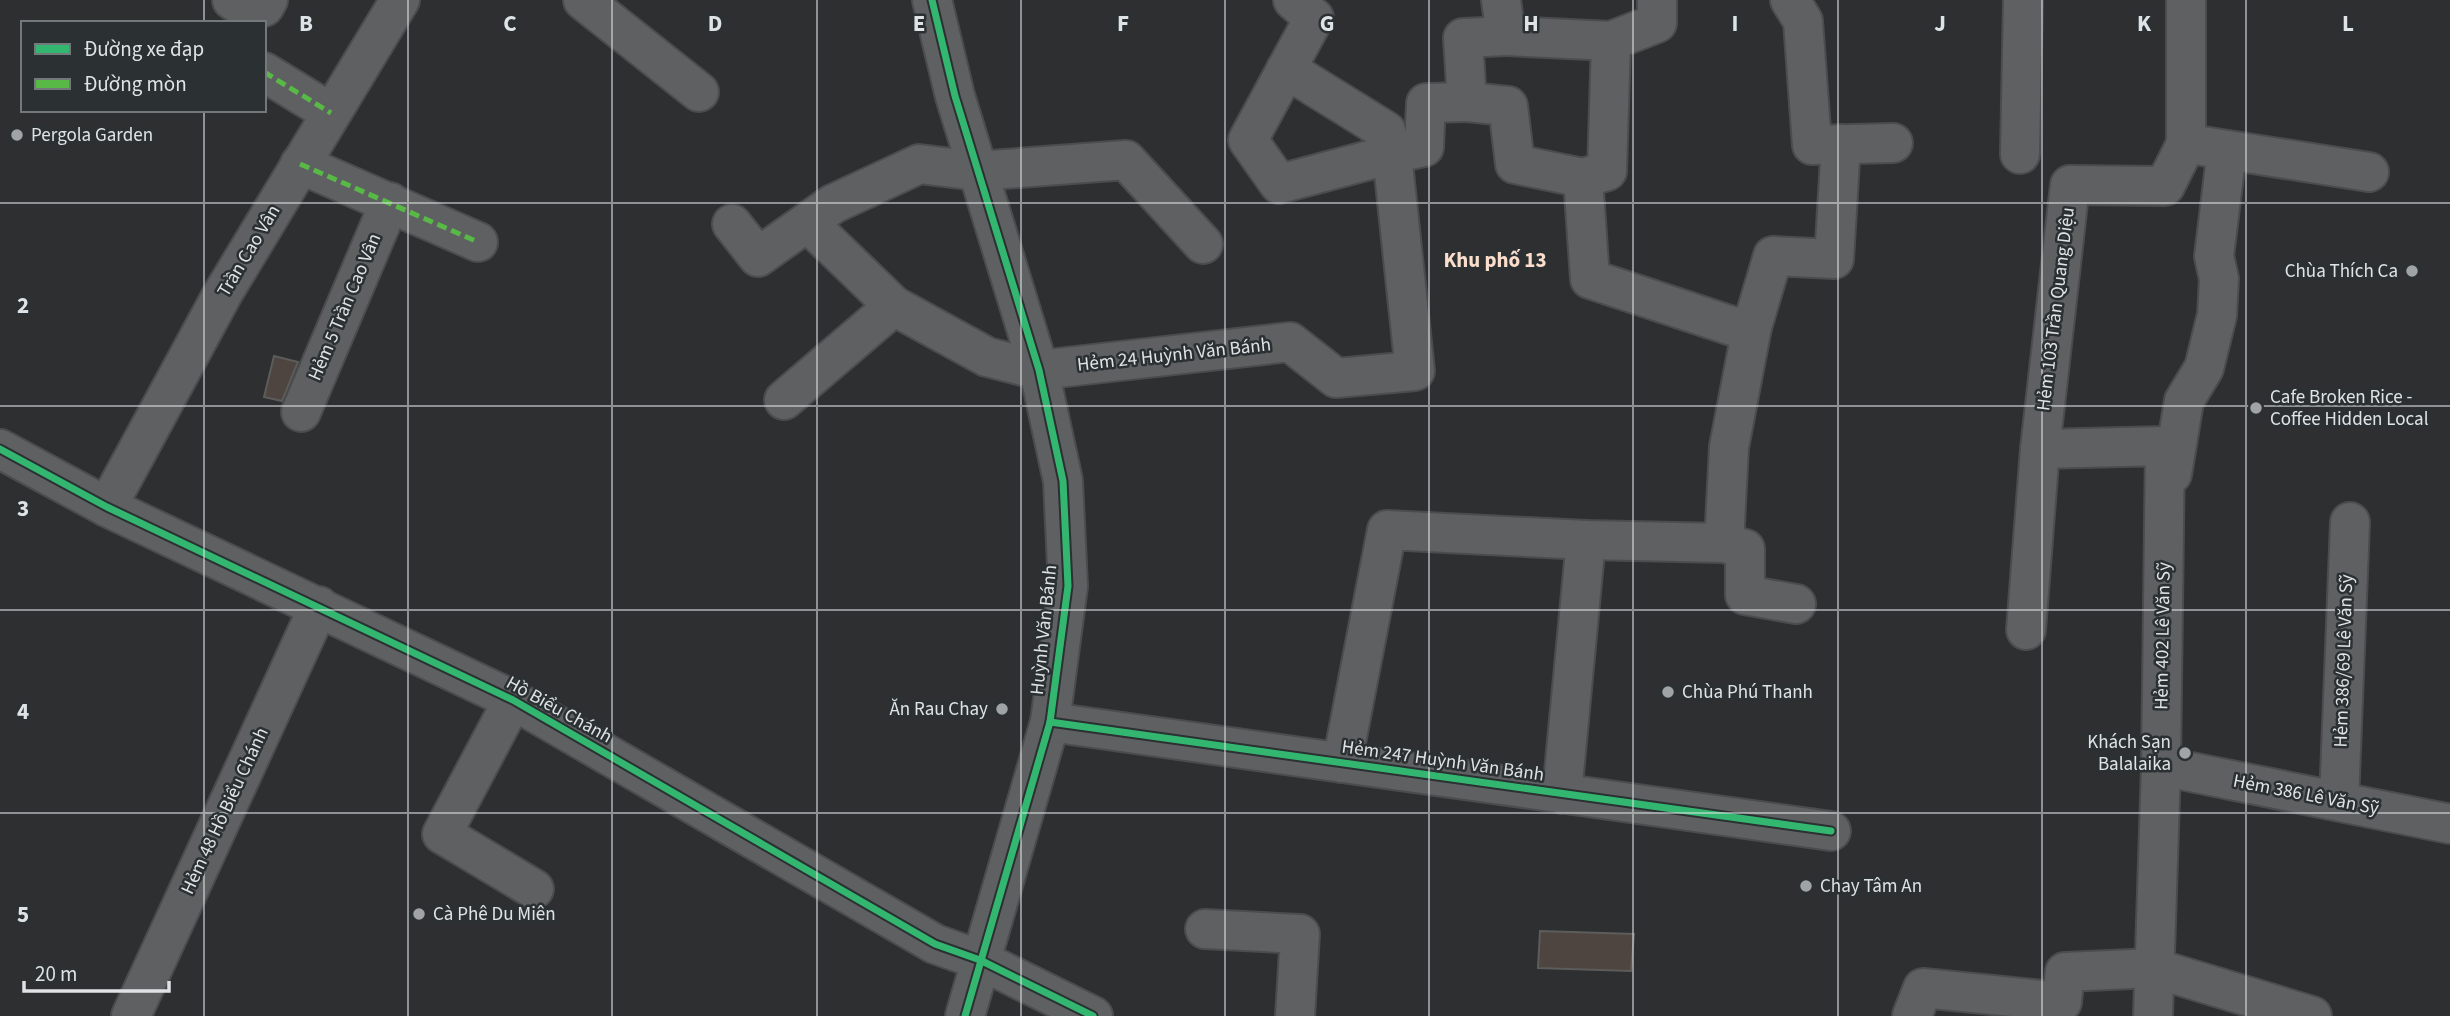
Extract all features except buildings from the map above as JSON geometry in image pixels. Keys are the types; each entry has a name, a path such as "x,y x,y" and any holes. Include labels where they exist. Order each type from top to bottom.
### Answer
{"street":[{"path":"232,0 240,5 264,7 268,0"},
{"path":"583,0 699,92"},
{"name":"Huỳnh Văn Bánh","path":"932,0 977,171 1039,370 1063,481 1068,586 1050,722 965,1016"},
{"path":"1467,102 1464,38 1504,18 1611,41 1657,23 1657,0"},
{"path":"1790,0 1803,21 1812,145 1893,143"},
{"path":"2020,154 2023,0"},
{"name":"Hẻm 103 Trần Quang Diệu","path":"2040,449 2070,185 2165,186 2186,144 2186,0"},
{"name":"Trần Cao Vân","path":"107,507 223,293 331,113 392,3"},
{"path":"1303,9 1286,69 1248,140 1279,184 1424,147 1426,103 1467,102 1508,106 1515,164 1583,178 1607,171 1611,41"},
{"path":"1286,69 1386,131 1392,153"},
{"path":"266,73 331,113"},
{"path":"1724,542 1729,447 1752,327 1773,256 1834,259 1841,144"},
{"path":"2186,144 2369,172"},
{"path":"2164,506 2177,454 2184,401 2204,368 2217,315 2219,279 2214,256 2227,150"},
{"name":"Hẻm 24 Huỳnh Văn Bánh","path":"1039,370 1290,342 1336,377 1415,371 1392,153"},
{"path":"732,223 758,257 833,204 919,164 977,171 1126,160 1203,244"},
{"path":"300,164 478,242"},
{"path":"1583,178 1590,279 1732,326 1752,327"},
{"name":"Hẻm 5 Trần Cao Vân","path":"301,412 390,202"},
{"path":"808,223 894,306 987,357 1039,370"},
{"path":"784,400 894,306"},
{"name":"Hẻm 402 Lê Văn Sỹ","path":"2040,449 2165,446 2161,766 2153,1016"},
{"name":"Hồ Biểu Chánh","path":"0,449 107,507 513,700 935,944 980,960 1093,1016"},
{"path":"2026,630 2040,449"},
{"name":"Hẻm 386/69 Lê Văn Sỹ","path":"2339,801 2350,522"},
{"path":"1342,763 1387,530 1586,540 1724,542 1745,549 1745,595 1796,604"},
{"path":"1562,794 1586,540"},
{"name":"Hẻm 48 Hồ Biểu Chánh","path":"131,1016 319,606"},
{"path":"513,700 442,834 534,889"},
{"name":"Hẻm 247 Huỳnh Văn Bánh","path":"1050,722 1831,831"},
{"name":"Hẻm 386 Lê Văn Sỹ","path":"2161,766 2450,824"},
{"path":"1205,929 1300,934 1295,1016"},
{"path":"1912,1016 1923,988 2062,1002 2065,972 2154,968 2312,1016"}],"marked path":[{"path":"266,73 331,113"},
{"path":"300,164 478,242"}],"cycle path":[{"path":"932,0 955,96 1039,370 1063,481 1068,586 1050,722 965,1016"},
{"path":"0,449 107,507 513,700 935,944 980,960 1093,1016"},
{"path":"1050,722 1831,831"}],"place":[{"name":"Pergola Garden","path":"17,135"},
{"name":"Chùa Thích Ca","path":"2412,271"},
{"name":"Cafe Broken Rice - Coffee Hidden Local","path":"2256,408"},
{"name":"Chùa Phú Thanh","path":"1668,692"},
{"name":"Ăn Rau Chay","path":"1002,709"},
{"name":"Khách Sạn Balalaika","path":"2185,753"},
{"name":"Chay Tâm An","path":"1806,886"},
{"name":"Cà Phê Du Miên","path":"419,914"}],"district":[{"name":"Khu phố 13","path":"1495,260"}]}
